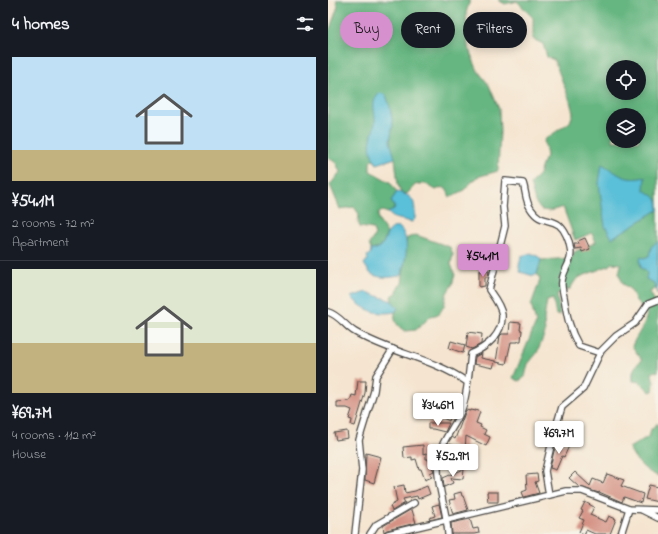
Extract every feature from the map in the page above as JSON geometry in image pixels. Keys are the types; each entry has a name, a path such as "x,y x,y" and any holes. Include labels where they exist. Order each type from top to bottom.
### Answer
{"street":[{"path":"448,534 447,520 438,478 438,461 441,448 463,406 472,354 490,343 499,330 501,322 502,314 498,304 489,290 505,226 503,207 505,181 523,183 530,209 537,216 545,221 559,225 563,230 570,247 571,254 562,282 567,318 572,334 579,346 600,353"},
{"path":"549,495 545,472 562,407 583,389 600,353 616,336 635,323 648,304 658,300"},
{"path":"328,312 334,314 354,332 393,349 454,372 467,382"},
{"path":"355,534 362,470 359,440 374,391 376,376 393,349"},
{"path":"388,534 566,491 582,491 629,509 658,510"},
{"path":"370,534 376,525 414,503"},
{"path":"621,534 629,509"},
{"path":"642,509 658,518"}],"green space":[{"path":"336,0 470,0 466,12 463,12 463,48 468,48 478,71 489,85 499,109 500,132 498,171 477,177 463,191 450,197 447,190 443,187 436,190 424,183 415,185 407,194 401,193 398,185 395,158 377,164 373,159 370,162 370,171 390,182 397,192 391,201 395,208 388,213 382,211 378,214 379,221 387,233 380,246 371,250 369,244 375,235 373,229 360,227 358,222 359,214 354,207 340,209 330,185 340,172 336,163 328,157 328,34 338,6"},
{"path":"498,0 658,0 658,287 650,292 658,307 658,372 654,371 652,374 654,383 653,391 650,392 640,382 633,381 634,369 642,360 632,346 643,325 647,312 636,301 631,290 623,284 619,274 621,264 612,263 580,277 575,281 570,289 557,294 560,315 556,315 553,299 547,301 544,319 545,333 537,353 528,364 525,377 519,381 513,378 536,323 531,305 540,280 537,274 541,260 572,258 574,252 596,242 592,233 575,240 563,207 550,211 541,210 535,202 530,184 539,174 544,159 547,156 544,140 570,122 573,113 570,101 554,60 547,57 543,44 533,39 533,18 517,1 505,4"},
{"path":"416,235 450,247 453,254 451,264 455,275 452,285 447,293 444,306 439,314 431,316 416,330 405,331 397,324 395,315 398,308 392,301 391,296 397,293 398,287 402,284 407,238"},
{"path":"658,423 658,476 641,465 629,448 649,436 651,429"}],"water":[{"path":"380,93 386,95 390,107 393,125 390,141 395,158 377,164 371,152 370,143 375,122 374,103"},
{"path":"602,164 627,178 645,177 644,190 655,198 658,206 658,210 612,238 605,226 602,206 599,183"},
{"path":"397,192 407,195 413,200 415,219 412,222 394,218 388,213 395,208 391,201"},
{"path":"398,226 405,236 406,243 406,256 402,275 386,277 373,275 364,264 368,259 367,256 370,254 371,250 377,249 381,246 392,228"},
{"path":"657,242 657,294 654,283 646,279 646,270 641,268 640,261 641,257 644,258 649,256 651,247"},
{"path":"531,253 539,257 541,260 537,274 534,276 520,272 519,266 521,256"},
{"path":"366,292 392,301 398,308 395,312 388,313 371,311 361,306 351,297"}],"building":[{"path":"585,238 590,249 582,252 581,248 575,249 574,244 579,244 578,241"},
{"path":"479,271 489,271 488,277 485,277 485,286 479,287"},
{"path":"510,322 521,323 521,341 511,342 506,364 496,362 500,336 502,334 509,334"},
{"path":"468,332 482,334 481,344 472,349 466,347"},
{"path":"451,341 465,345 463,353 449,348"},
{"path":"482,353 481,358 495,361 493,368 474,364 475,357"},
{"path":"358,381 366,381 365,393 355,426 351,425 352,420 349,419 352,410 347,408 337,408 337,402 350,401 352,395 356,396"},
{"path":"446,397 456,401 449,421 425,409 428,404 440,410"},
{"path":"466,410 475,410 480,412 476,423 481,425 480,427 486,430 484,434 490,437 486,446 466,436 465,451 448,443 452,437 455,439"},
{"path":"428,423 449,423 445,432 428,429"},
{"path":"347,431 348,438 336,440 334,433"},
{"path":"558,443 562,446 563,443 569,446 564,457 562,456 556,470 550,468 554,451"},
{"path":"423,445 423,454 426,453 426,459 428,459 434,471 430,473 432,477 425,480 416,459 412,460 412,457 404,458 403,447"},
{"path":"445,451 465,453 463,467 443,466"},
{"path":"366,453 381,457 374,483 365,480"},
{"path":"464,469 463,479 451,478 453,483 444,487 443,478"},
{"path":"575,472 590,486 593,479 603,483 607,474 624,480 621,486 643,494 641,503 624,497 622,502 599,492 579,487 569,478"},
{"path":"537,474 538,481 535,482 539,493 524,497 522,492 527,490 526,475"},
{"path":"404,485 405,493 427,486 430,494 418,499 417,496 403,499 405,503 392,511 390,506 397,502 394,487"},
{"path":"649,485 658,487 658,502 645,499"},
{"path":"461,492 468,510 453,514 449,500 455,499 454,494"},
{"path":"487,492 498,492 498,502 488,502"},
{"path":"585,502 594,507 590,515 606,522 609,516 616,519 610,534 595,534 586,530 585,534 579,532 584,520 579,518 583,511 581,510"},
{"path":"439,504 442,517 430,520 429,518 435,516 432,506"},
{"path":"412,510 416,523 384,532 383,526"},
{"path":"470,519 473,529 478,528 479,533 452,534 451,523"}]}
